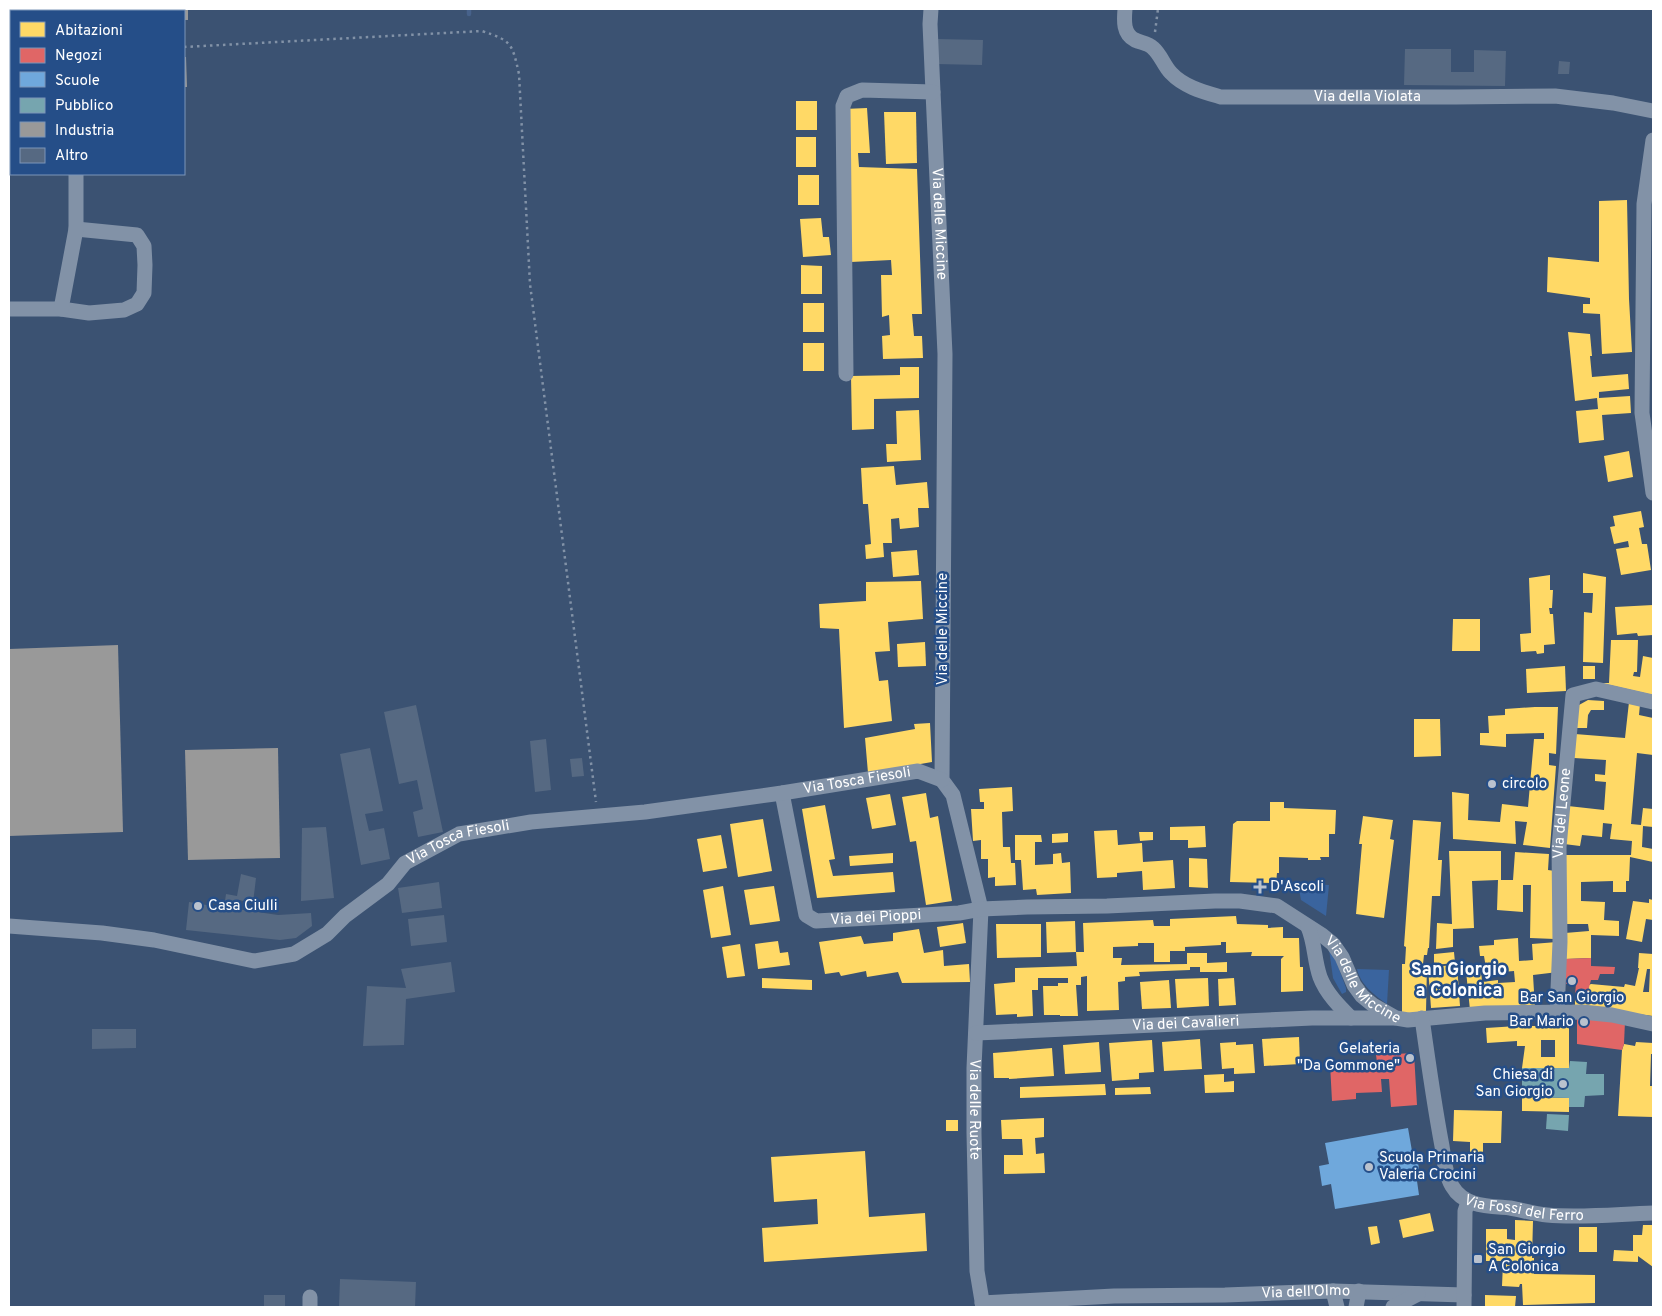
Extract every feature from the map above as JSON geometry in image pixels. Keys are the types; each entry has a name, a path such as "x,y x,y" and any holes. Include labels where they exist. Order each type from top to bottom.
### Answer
{"street":[{"name":"Via delle Miccine","path":"931,9 930,24 944,354 942,780"},
{"name":"Via della Violata","path":"1124,9 1124,24 1127,32 1134,39 1150,44 1171,73 1186,84 1201,91 1221,96 1555,96 1613,103 1653,112"},
{"path":"846,374 843,106 848,96 862,90 933,92"},
{"path":"1653,140 1644,204 1642,413 1653,493"},
{"path":"61,308 76,229 76,175"},
{"path":"9,309 61,308 89,313 124,310 137,304 144,292 145,265 144,246 137,235 76,229"},
{"name":"Via del Leone","path":"1557,1013 1560,942 1559,847 1573,695 1596,689 1653,702"},
{"name":"Via Tosca Fiesoli","path":"9,926 102,933 154,940 254,961 294,954 327,934 345,916 388,884 405,863 459,834 532,822 646,812 918,771 942,780"},
{"path":"942,780 953,795 981,909"},
{"name":"Via dei Pioppi","path":"782,793 806,915 816,922 959,913 981,909"},
{"name":"Via delle Miccine","path":"981,909 1240,901 1277,906 1333,944 1342,957 1354,985 1362,996 1373,1005 1396,1018 1408,1020 1485,1013 1582,1012 1612,1015 1653,1024"},
{"name":"Via delle Ruote","path":"981,909 974,1068 974,1133 976,1261 982,1305"},
{"name":"Via delle Miccine","path":"1308,926 1312,936 1320,975 1325,987 1351,1018"},
{"name":"Via dei Cavalieri","path":"976,1033 1302,1018 1396,1018"},
{"name":"Via Fossi del Ferro","path":"1422,1018 1436,1117 1448,1175 1452,1187 1468,1202 1546,1215 1586,1216 1653,1213"},
{"path":"1464,1301 1466,1211 1468,1202"},
{"path":"1333,1291 1337,1307"},
{"name":"Via dell'Olmo","path":"982,1305 1114,1296 1225,1295 1333,1291 1420,1293 1464,1301"},
{"path":"1356,1307 1359,1291"},
{"path":"1393,1307 1420,1293"}],"path":[{"path":"1153,48 1158,9"},
{"path":"185,46 482,31 505,38 514,52 519,74 530,284 598,816"}],"shaded area":[{"path":"1298,884 1329,885 1326,916 1301,900"},
{"path":"1329,949 1335,958 1346,988 1346,992 1342,994 1333,978"},
{"path":"1357,969 1389,970 1387,1004 1365,985"}],"building: Abitazioni":[{"path":"796,101 817,101 817,130 796,130"},
{"path":"867,108 870,153 858,153 859,167 917,169 922,314 912,314 914,336 922,336 923,358 883,359 882,336 890,335 889,315 882,317 881,275 892,275 891,260 851,262 844,109"},
{"path":"884,112 916,112 917,163 886,164"},
{"path":"796,137 816,137 816,167 796,167"},
{"path":"798,175 819,175 819,205 798,205"},
{"path":"1627,200 1632,352 1602,354 1600,314 1583,313 1583,304 1590,304 1590,298 1547,292 1548,257 1599,262 1599,201"},
{"path":"821,218 823,237 829,237 831,255 803,257 800,219"},
{"path":"801,265 822,266 822,294 801,294"},
{"path":"803,303 824,303 824,332 803,332"},
{"path":"1568,332 1590,334 1592,377 1628,374 1629,389 1599,392 1599,398 1630,396 1631,413 1602,415 1604,440 1579,443 1576,411 1598,409 1597,398 1575,401"},
{"path":"803,343 824,343 824,371 803,371"},
{"path":"900,367 919,367 919,398 874,399 874,429 852,430 851,376 900,375"},
{"path":"919,410 921,460 887,462 886,444 897,444 896,411"},
{"path":"1629,451 1633,477 1608,482 1604,456"},
{"path":"894,466 896,485 927,482 929,508 918,508 919,527 900,529 899,518 891,519 892,543 883,543 884,557 866,559 865,545 871,544 868,504 863,504 861,468"},
{"path":"1641,511 1644,527 1639,528 1642,544 1647,544 1651,570 1621,575 1616,549 1629,547 1628,541 1614,544 1610,527 1615,526 1613,516"},
{"path":"917,550 919,575 893,577 891,552"},
{"path":"1583,573 1606,577 1603,663 1583,662 1584,612 1592,613 1593,593 1583,593"},
{"path":"1550,575 1550,590 1553,590 1552,608 1549,608 1550,614 1553,614 1555,644 1544,645 1544,653 1537,654 1536,651 1521,652 1520,634 1531,633 1529,578"},
{"path":"921,581 923,619 888,622 890,651 875,652 879,681 888,680 892,721 844,728 839,629 820,628 819,604 866,601 866,582"},
{"path":"1653,605 1653,635 1638,636 1637,633 1617,635 1615,607"},
{"path":"1453,619 1480,619 1480,651 1452,651"},
{"path":"1611,640 1638,640 1637,672 1634,672 1633,676 1640,677 1643,656 1653,658 1653,695 1601,683 1609,683"},
{"path":"925,642 926,666 898,667 897,644"},
{"path":"1565,666 1566,691 1527,693 1526,669"},
{"path":"1583,666 1595,666 1595,679 1583,679"},
{"path":"1588,700 1604,701 1604,710 1591,710 1588,715 1587,728 1574,728 1579,705"},
{"path":"1629,702 1640,704 1639,715 1653,718 1653,755 1637,753 1631,824 1641,825 1643,808 1653,809 1653,827 1643,826 1642,847 1653,849 1653,862 1630,857 1629,881 1626,881 1626,892 1613,892 1613,881 1581,882 1581,901 1605,902 1604,920 1619,921 1619,936 1591,935 1591,958 1565,959 1565,933 1589,931 1588,924 1566,924 1564,855 1631,855 1632,841 1610,839 1612,824 1603,823 1602,837 1582,835 1580,846 1564,844 1568,806 1604,810 1606,782 1595,781 1595,774 1605,775 1606,760 1574,758 1575,734 1625,738"},
{"path":"1558,707 1556,754 1549,753 1549,765 1556,766 1550,848 1523,845 1527,822 1515,821 1516,844 1453,839 1452,792 1469,794 1468,820 1500,822 1502,804 1528,807 1534,739 1544,739 1544,733 1506,734 1506,747 1480,745 1480,733 1489,733 1488,716 1505,715 1505,709"},
{"path":"1414,719 1440,719 1441,756 1414,757"},
{"path":"930,723 932,762 868,773 865,738 915,729 914,724"},
{"path":"1012,787 1013,811 1002,812 1003,847 1010,847 1011,863 1015,863 1016,885 995,886 995,877 988,878 988,859 981,859 981,840 973,841 971,809 984,809 984,802 980,802 979,789"},
{"path":"926,793 930,818 938,816 952,901 926,905 916,841 910,842 902,797"},
{"path":"890,794 896,825 872,829 866,798"},
{"path":"1270,802 1284,802 1284,808 1336,810 1335,834 1329,834 1329,857 1320,857 1321,860 1308,860 1308,858 1279,857 1279,873 1277,873 1276,883 1230,882 1233,824 1237,821 1270,821"},
{"path":"825,805 835,859 829,860 833,876 893,872 895,892 817,898 802,809"},
{"path":"1363,816 1393,820 1390,839 1394,840 1384,918 1356,914 1362,844 1359,844"},
{"path":"763,819 772,871 738,877 730,824"},
{"path":"1413,820 1441,822 1438,860 1442,860 1440,896 1432,896 1429,948 1427,955 1424,955 1423,964 1427,964 1426,1012 1402,1015 1402,964 1405,964 1406,947 1404,946"},
{"path":"1205,826 1206,847 1188,848 1188,840 1170,840 1170,827"},
{"path":"1117,830 1118,845 1142,843 1143,862 1173,860 1175,888 1143,890 1142,871 1117,873 1117,877 1097,878 1094,831"},
{"path":"1139,832 1153,832 1153,840 1140,841"},
{"path":"1068,833 1068,842 1052,843 1052,834"},
{"path":"721,835 727,868 703,872 697,839"},
{"path":"1015,835 1041,835 1042,842 1035,842 1035,865 1053,864 1053,854 1061,853 1062,863 1070,862 1071,893 1037,895 1036,889 1023,890 1021,860 1015,860"},
{"path":"1449,851 1501,851 1501,880 1513,880 1515,852 1549,854 1548,870 1555,871 1555,939 1530,938 1531,885 1523,885 1523,912 1497,910 1498,880 1472,881 1474,928 1453,929 1453,947 1436,949 1437,923 1452,924"},
{"path":"893,853 893,863 850,866 849,856"},
{"path":"1189,858 1207,859 1208,888 1189,887"},
{"path":"723,886 731,935 711,938 703,890"},
{"path":"774,886 780,921 750,925 744,890"},
{"path":"1649,899 1653,900 1653,920 1646,919 1642,942 1626,939 1633,901 1649,903"},
{"path":"1236,916 1237,924 1268,925 1268,928 1283,927 1283,938 1299,938 1300,967 1303,967 1303,991 1281,992 1281,959 1284,956 1251,956 1252,952 1226,953 1226,942 1221,942 1221,945 1185,947 1185,951 1170,951 1170,962 1154,962 1154,943 1138,943 1138,946 1113,947 1113,958 1122,958 1121,965 1187,964 1187,953 1207,953 1207,963 1227,962 1227,972 1200,972 1200,967 1190,967 1190,970 1139,972 1140,976 1125,977 1125,981 1118,982 1119,1010 1087,1011 1087,976 1081,977 1081,985 1076,985 1078,1016 1044,1015 1043,986 1058,986 1058,983 1068,983 1068,978 1038,978 1038,990 1032,990 1033,1016 1017,1017 1017,1014 996,1015 994,984 1015,982 1015,968 1077,966 1076,952 1084,952 1083,923 1153,920 1154,926 1170,926 1170,919"},
{"path":"1075,921 1076,952 1047,953 1046,922"},
{"path":"963,923 966,943 940,947 937,927"},
{"path":"996,924 1041,924 1041,957 997,958"},
{"path":"919,929 924,953 943,950 944,966 969,964 970,982 902,983 898,972 867,977 866,971 841,976 839,972 825,974 819,942 861,936 864,944 893,941 893,933"},
{"path":"1518,938 1519,961 1533,960 1532,944 1557,942 1558,972 1533,975 1535,1008 1470,1010 1466,971 1481,970 1482,982 1498,980 1498,983 1515,982 1514,971 1502,972 1501,967 1486,968 1484,956 1480,956 1479,946 1494,945 1494,940"},
{"path":"778,941 780,953 788,952 790,965 758,969 755,944"},
{"path":"740,944 745,976 727,978 722,947"},
{"path":"1454,952 1455,963 1434,965 1434,954"},
{"path":"1639,953 1653,954 1653,1016 1575,1006 1575,994 1587,995 1589,985 1591,984 1624,987 1625,984 1635,986","holes":["1647,969 1650,969 1649,992 1643,992"]},
{"path":"1457,965 1460,1006 1431,1008 1428,967"},
{"path":"762,978 812,980 812,990 762,988"},
{"path":"1208,978 1209,1006 1177,1008 1175,979"},
{"path":"1234,978 1236,1005 1219,1006 1218,979"},
{"path":"1169,980 1171,1008 1142,1009 1140,982"},
{"path":"1569,1026 1569,1068 1522,1068 1525,1046 1517,1046 1517,1041 1487,1043 1486,1028","holes":["1541,1040 1555,1040 1555,1057 1541,1057"]},
{"path":"1299,1037 1300,1064 1264,1066 1262,1039"},
{"path":"1200,1039 1202,1069 1164,1071 1162,1042"},
{"path":"1152,1040 1154,1072 1139,1073 1139,1079 1112,1081 1109,1043"},
{"path":"1099,1042 1101,1072 1065,1074 1063,1045"},
{"path":"1236,1042 1236,1045 1253,1044 1255,1073 1234,1074 1234,1068 1222,1069 1220,1043"},
{"path":"1636,1042 1653,1043 1650,1086 1653,1086 1653,1117 1618,1116 1622,1050 1624,1044 1635,1046"},
{"path":"1052,1048 1054,1076 994,1078 993,1053"},
{"path":"1224,1074 1224,1082 1234,1081 1234,1092 1205,1093 1204,1075"},
{"path":"1105,1084 1106,1095 1020,1098 1020,1087"},
{"path":"1150,1087 1151,1094 1115,1095 1115,1088"},
{"path":"1522,1097 1569,1098 1569,1112 1522,1111"},
{"path":"1454,1110 1502,1111 1501,1143 1483,1143 1483,1153 1470,1152 1470,1142 1453,1141"},
{"path":"1044,1118 1044,1137 1035,1138 1036,1154 1044,1153 1045,1173 1004,1174 1004,1155 1023,1155 1022,1139 1002,1139 1001,1120"},
{"path":"946,1120 958,1120 958,1131 946,1131"},
{"path":"865,1151 869,1217 925,1213 927,1251 764,1262 762,1228 818,1224 817,1199 774,1202 771,1157"},
{"path":"1430,1213 1434,1231 1403,1238 1399,1220"},
{"path":"1515,1220 1533,1221 1532,1258 1534,1258 1534,1274 1595,1275 1595,1303 1523,1305 1522,1284 1519,1287 1502,1286 1503,1263 1506,1263 1506,1261 1486,1261 1486,1229 1507,1229 1507,1239 1515,1240"},
{"path":"1643,1225 1653,1225 1653,1267 1638,1256 1638,1262 1613,1261 1614,1250 1633,1251 1633,1235 1642,1235"},
{"path":"1377,1226 1380,1243 1371,1245 1368,1227"},
{"path":"1579,1227 1597,1227 1597,1252 1579,1252"},
{"path":"1485,1295 1516,1296 1515,1307 1485,1307"}],"building: Negozi":[{"path":"1591,958 1591,966 1615,967 1614,974 1600,974 1598,980 1591,980 1587,995 1575,994 1576,984 1566,984 1565,959"},
{"path":"1577,1017 1625,1021 1622,1050 1577,1044"},
{"path":"1414,1053 1417,1105 1391,1107 1389,1079 1381,1079 1382,1092 1356,1093 1356,1099 1332,1101 1330,1064 1377,1062 1376,1055"}],"building: Scuole":[{"name":"Scuola Primaria Valeria Crocini","path":"1408,1128 1412,1151 1417,1156 1419,1169 1416,1174 1419,1195 1335,1209 1331,1184 1322,1186 1319,1166 1329,1164 1325,1143"}],"building: Pubblico":[{"name":"Chiesa di San Giorgio","path":"1570,1061 1587,1062 1586,1074 1604,1074 1604,1095 1585,1096 1584,1107 1569,1107 1569,1098 1522,1097 1522,1068 1569,1068"},
{"path":"1547,1114 1569,1115 1568,1131 1546,1129"}],"building: Industria":[{"path":"9,9 188,9 188,20 185,20 185,10 10,10 9,24"},
{"path":"185,57 186,57 187,87 185,87"},
{"path":"118,645 123,832 9,836 9,649"},
{"path":"278,748 280,858 188,860 185,750"}],"building: Altro":[{"path":"936,39 983,40 982,65 936,64"},
{"path":"1405,49 1451,49 1451,72 1474,72 1474,50 1506,51 1505,86 1404,85"},
{"path":"1559,61 1570,62 1569,74 1558,74"},
{"path":"416,705 443,832 418,837 413,812 423,809 417,780 399,784 384,712"},
{"path":"546,739 551,790 535,792 530,741"},
{"path":"370,748 383,811 365,814 369,831 384,828 390,859 361,865 340,754"},
{"path":"582,758 584,776 572,777 570,759"},
{"path":"326,827 334,898 301,901 302,828"},
{"name":"Casa Ciulli","path":"241,874 256,878 253,903 239,900 237,909 278,915 311,913 312,926 296,938 280,940 186,930 189,902 224,908 226,894 237,896"},
{"path":"439,882 442,908 402,913 398,888"},
{"path":"444,915 447,942 411,946 408,919"},
{"path":"451,962 455,992 406,999 404,1045 363,1046 367,986 406,988 401,969"},
{"path":"92,1029 136,1029 136,1048 92,1049"},
{"path":"340,1279 416,1282 415,1307 339,1307"},
{"path":"264,1295 285,1295 285,1307 264,1307"}],"waterway":[{"path":"469,9 469,14"}],"place":[{"name":"circolo","path":"1492,784"},
{"name":"D'Ascoli","path":"1260,887"},
{"name":"Casa Ciulli","path":"198,906"},
{"name":"Bar San Giorgio","path":"1572,981"},
{"name":"Bar Mario","path":"1584,1022"},
{"name":"Gelateria \"Da Gommone\"","path":"1410,1058"},
{"name":"Chiesa di San Giorgio","path":"1563,1084"},
{"name":"Scuola Primaria Valeria Crocini","path":"1369,1167"},
{"name":"San Giorgio A Colonica","path":"1478,1259"}],"district":[{"name":"San Giorgio a Colonica","path":"1459,980"}]}
